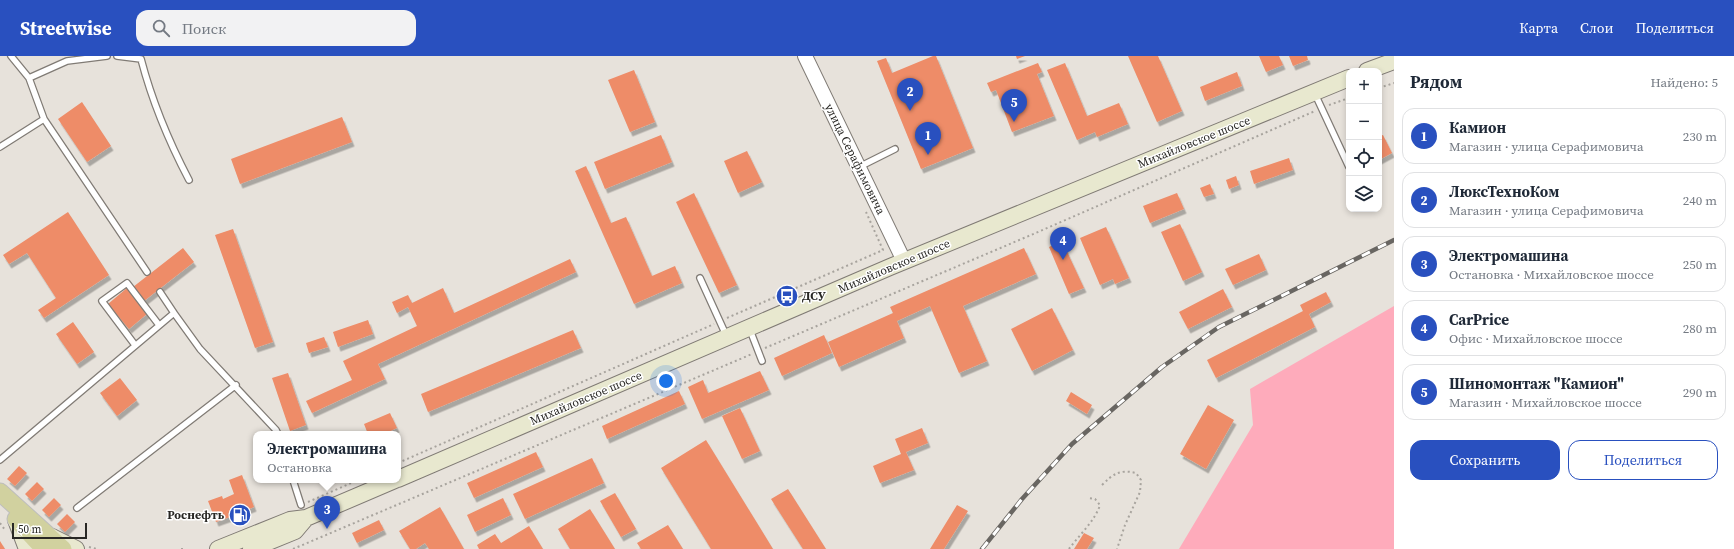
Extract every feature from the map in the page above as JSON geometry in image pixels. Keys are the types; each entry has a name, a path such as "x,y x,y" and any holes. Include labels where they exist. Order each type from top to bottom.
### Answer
{"main road":[{"path":"1375,68 1394,61"},
{"name":"Михайловское шоссе","path":"401,477 904,262 1346,79"},
{"path":"218,549 290,520 304,511 386,483"},
{"path":"0,492 46,542 76,549"},
{"path":"0,498 16,519 46,542 63,549"},
{"path":"251,549 274,542 295,530 304,511"},
{"path":"16,519 26,549"}],"street":[{"name":"улица Серафимовича","path":"805,56 904,262"}],"lane":[{"path":"11,56 29,78 44,119 147,272"},
{"path":"29,78 67,61 107,56"},
{"path":"117,56 141,59 150,92 169,142 189,180"},
{"path":"1314,92 1346,160"},
{"path":"0,147 44,119"},
{"path":"859,167 895,149"},
{"path":"700,278 727,337"},
{"path":"135,345 102,301 127,283 159,325"},
{"path":"160,292 200,349 236,385 276,431"},
{"path":"0,460 174,313"},
{"path":"749,328 762,361"},
{"path":"77,508 236,385"},
{"path":"294,483 304,511"}],"path":[{"path":"1382,87 1394,83"},
{"path":"293,549 1031,235 1322,108 1346,99"},
{"path":"401,461 883,250"},
{"path":"1102,485 1114,473 1125,470 1136,473 1141,480 1140,492 1125,525 1117,549"},
{"path":"304,511 353,483"},
{"path":"1069,549 1082,531 1097,516 1100,504 1095,499 1088,498"}],"shaded area":[{"path":"1394,306 1394,549 1179,549 1253,425 1250,389"}],"building":[{"path":"936,56 973,148 921,169 877,61 886,58 892,73"},
{"path":"1016,56 1025,56 1017,59"},
{"path":"1128,56 1158,56 1182,111 1157,122"},
{"path":"1259,56 1279,56 1283,65 1266,72"},
{"path":"1289,56 1307,56 1308,60 1293,66"},
{"path":"1038,63 1042,72 1037,74 1054,116 1012,132 996,90 991,92 987,83"},
{"path":"1065,63 1087,116 1119,103 1128,124 1097,137 1095,132 1077,140 1047,70"},
{"path":"634,70 655,122 630,132 608,80"},
{"path":"1237,72 1242,86 1205,101 1200,87"},
{"path":"82,102 111,146 87,162 58,119"},
{"path":"342,117 352,142 240,184 231,159"},
{"path":"661,135 672,162 605,189 594,162"},
{"path":"1382,135 1392,153 1382,158 1382,140"},
{"path":"747,151 762,182 738,193 724,161"},
{"path":"1289,158 1293,170 1254,184 1250,171"},
{"path":"586,166 611,223 626,217 652,276 675,266 682,283 634,304 575,171"},
{"path":"1236,176 1239,185 1229,189 1226,180"},
{"path":"1210,184 1214,194 1204,197 1200,188"},
{"path":"694,193 737,285 719,293 676,202"},
{"path":"1177,193 1184,209 1150,223 1143,206"},
{"path":"68,212 109,275 44,318 38,310 56,298 27,253 9,264 3,255"},
{"path":"1180,224 1202,272 1183,281 1161,232"},
{"path":"1106,227 1129,278 1115,284 1113,279 1100,285 1080,238"},
{"path":"233,229 273,342 255,348 215,235"},
{"path":"1062,241 1084,288 1069,294 1049,247"},
{"path":"183,248 194,262 144,301 133,287"},
{"path":"1024,248 1036,274 963,306 987,361 959,373 930,306 897,321 904,338 839,367 828,342 893,313 890,307"},
{"path":"1259,254 1266,270 1233,285 1225,269"},
{"path":"570,259 576,272 378,364 385,379 312,413 306,401 352,380 343,361 417,326 408,307 397,313 392,302 408,295 412,303 443,288 454,313"},
{"path":"127,288 148,313 129,329 108,304"},
{"path":"1223,289 1232,307 1188,329 1179,312"},
{"path":"1326,292 1331,302 1309,314 1315,327 1216,378 1207,360 1303,311 1300,305"},
{"path":"1052,308 1073,350 1032,371 1011,329"},
{"path":"368,320 373,334 338,347 333,332"},
{"path":"73,322 94,352 77,364 56,334"},
{"path":"573,330 581,348 428,412 421,394"},
{"path":"824,335 832,353 782,376 774,358"},
{"path":"324,337 328,347 309,353 306,343"},
{"path":"760,371 769,390 702,419 688,387 703,380 708,393"},
{"path":"288,373 306,425 290,431 272,378"},
{"path":"120,378 137,400 117,416 100,393"},
{"path":"679,391 685,404 607,439 602,426"},
{"path":"1071,392 1092,405 1087,414 1066,401"},
{"path":"1208,405 1234,420 1206,469 1180,454"},
{"path":"740,408 760,451 742,459 722,416"},
{"path":"390,413 397,428 390,431 367,431 364,424"},
{"path":"922,428 928,443 906,452 914,470 880,483 873,466 901,454 895,439"},
{"path":"706,440 773,549 711,549 661,468"},
{"path":"536,452 543,467 474,498 467,483"},
{"path":"592,458 604,483 525,519 513,494"},
{"path":"19,466 27,473 15,486 7,479"},
{"path":"242,475 254,507 242,512 241,509 228,513 230,517 216,522 208,501 222,496 223,499 234,494 229,480"},
{"path":"37,482 44,489 32,501 25,494"},
{"path":"788,489 826,549 803,549 771,499"},
{"path":"615,493 636,529 621,537 600,501"},
{"path":"54,498 61,505 49,517 42,510"},
{"path":"503,498 511,515 475,532 467,515"},
{"path":"957,505 968,511 944,549 930,549"},
{"path":"440,507 464,549 429,549 425,543 416,549 410,549 399,531"},
{"path":"590,509 615,549 570,549 558,529"},
{"path":"67,514 75,522 65,532 57,524"},
{"path":"379,520 384,530 357,543 352,533"},
{"path":"668,525 683,549 641,549 637,543"},
{"path":"529,526 543,549 479,549 477,545 495,534 501,543"},
{"path":"1084,533 1094,538 1087,549 1074,549"},
{"path":"0,541 5,549 0,549"}],"railway":[{"path":"982,549 1022,499 1072,444 1162,367 1219,327 1394,240"}],"place":[{"name":"ЛюксТехноКом","path":"910,111"},
{"name":"Шиномонтаж \"Камион\"","path":"1014,122"},
{"name":"Камион","path":"928,155"},
{"name":"CarPrice","path":"1063,260"},
{"name":"ДСУ","path":"787,296"},
{"name":"Роснефть","path":"240,515"},
{"name":"Электромашина","path":"327,529"}]}
